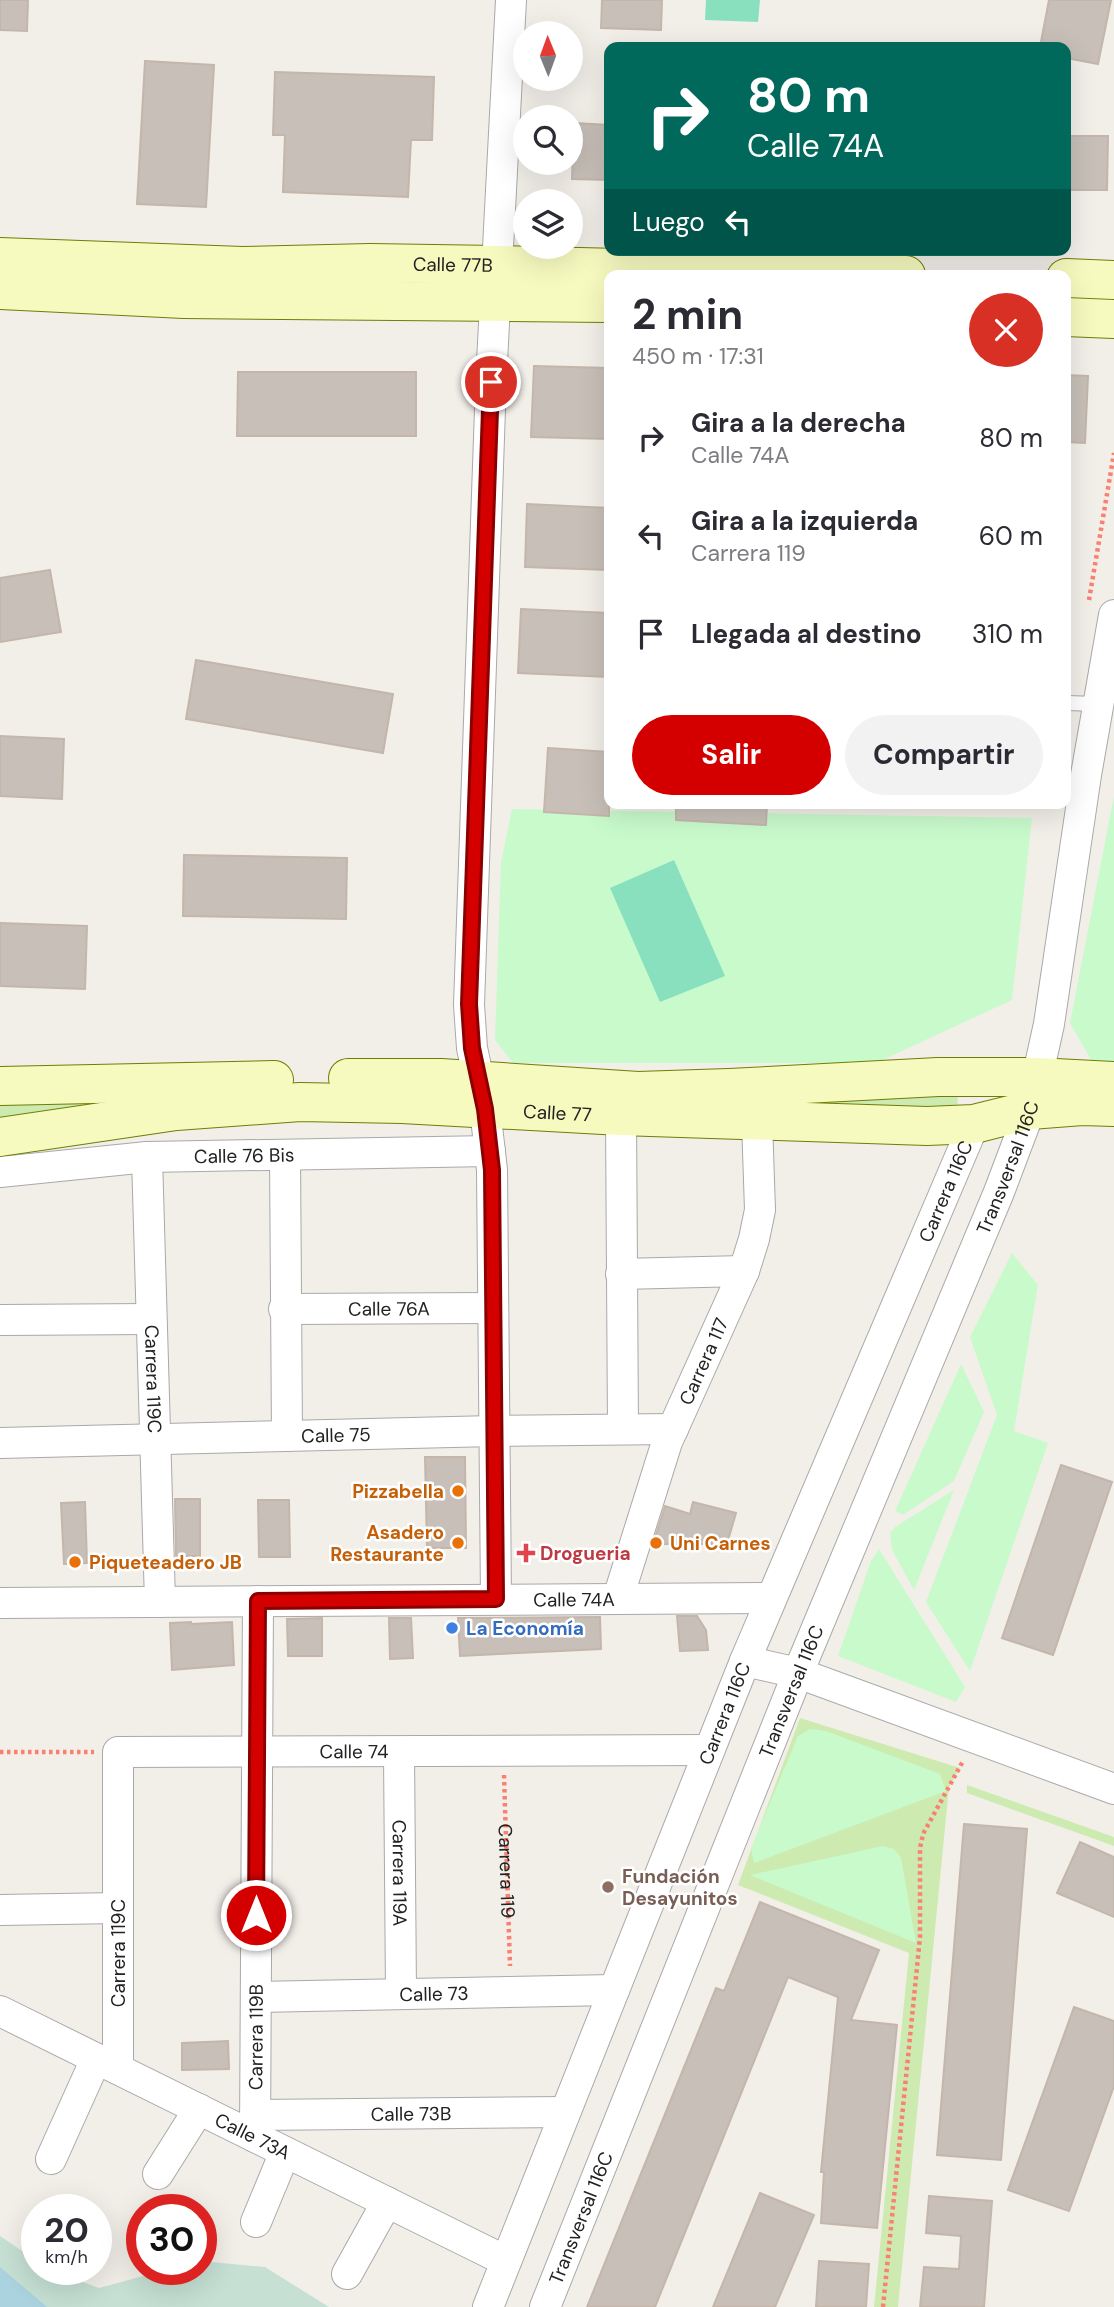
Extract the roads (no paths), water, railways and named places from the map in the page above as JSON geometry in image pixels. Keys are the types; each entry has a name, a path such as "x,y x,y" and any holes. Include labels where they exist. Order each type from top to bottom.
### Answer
{"street":[{"path":"496,1599 492,1170 470,1030 469,1004 496,283 511,0"},
{"name":"Calle 77B","path":"0,257 242,266 370,263 604,302"},
{"path":"1071,278 1114,280"},
{"name":"Calle 77B","path":"0,290 184,299 496,283 604,281"},
{"path":"1071,317 1114,318"},
{"path":"1033,1094 1049,1024 1114,615"},
{"name":"Calle 77","path":"0,1086 409,1077 481,1094 621,1116 927,1126 974,1125 1033,1094 1114,1081"},
{"name":"Calle 77","path":"0,1137 176,1111 300,1102 402,1104 481,1094 729,1088 938,1077 1082,1106 1114,1107"},
{"name":"Transversal 116C","path":"545,2307 798,1674 999,1192 1033,1094"},
{"path":"176,1111 177,1156"},
{"path":"621,1116 623,1429"},
{"name":"Carrera 117","path":"618,1598 673,1429 744,1271 754,1239 760,1210 757,1121"},
{"name":"Carrera 116C","path":"488,2307 745,1661 974,1125"},
{"name":"Calle 76 Bis","path":"0,1172 147,1157 490,1151"},
{"path":"285,1155 287,1436"},
{"name":"Carrera 119C","path":"147,1157 160,1602"},
{"path":"621,1274 744,1271"},
{"name":"Calle 76A","path":"284,1309 492,1308"},
{"path":"0,1320 151,1319"},
{"name":"Calle 75","path":"0,1443 673,1429"},
{"name":"Calle 74A","path":"0,1603 771,1598"},
{"name":"Carrera 119B","path":"255,2126 258,1601"},
{"path":"745,1661 798,1674 1114,1789"},
{"name":"Calle 74","path":"118,1752 709,1750"},
{"name":"Carrera 119C","path":"51,2159 107,2064 118,1908 118,1752"},
{"name":"Carrera 119A","path":"399,1752 401,1994"},
{"path":"0,1910 118,1908"},
{"name":"Calle 73","path":"256,1997 614,1990"},
{"name":"Calle 73A","path":"0,2011 199,2109 255,2126 285,2152 506,2261"},
{"path":"158,2174 199,2109"},
{"name":"Calle 73B","path":"255,2126 565,2112"},
{"path":"256,2222 285,2152"},
{"path":"347,2274 387,2203"}],"lane":[{"path":"1071,703 1098,704"}],"water":[{"path":"0,2267 47,2307 0,2307"}],"place":[{"name":"Pizzabella","path":"458,1491"},
{"name":"Asadero Restaurante","path":"458,1543"},
{"name":"Uni Carnes","path":"656,1543"},
{"name":"Drogueria","path":"526,1553"},
{"name":"Piqueteadero JB","path":"75,1562"},
{"name":"La Economía","path":"452,1628"},
{"name":"Fundación Desayunitos","path":"608,1887"}]}
